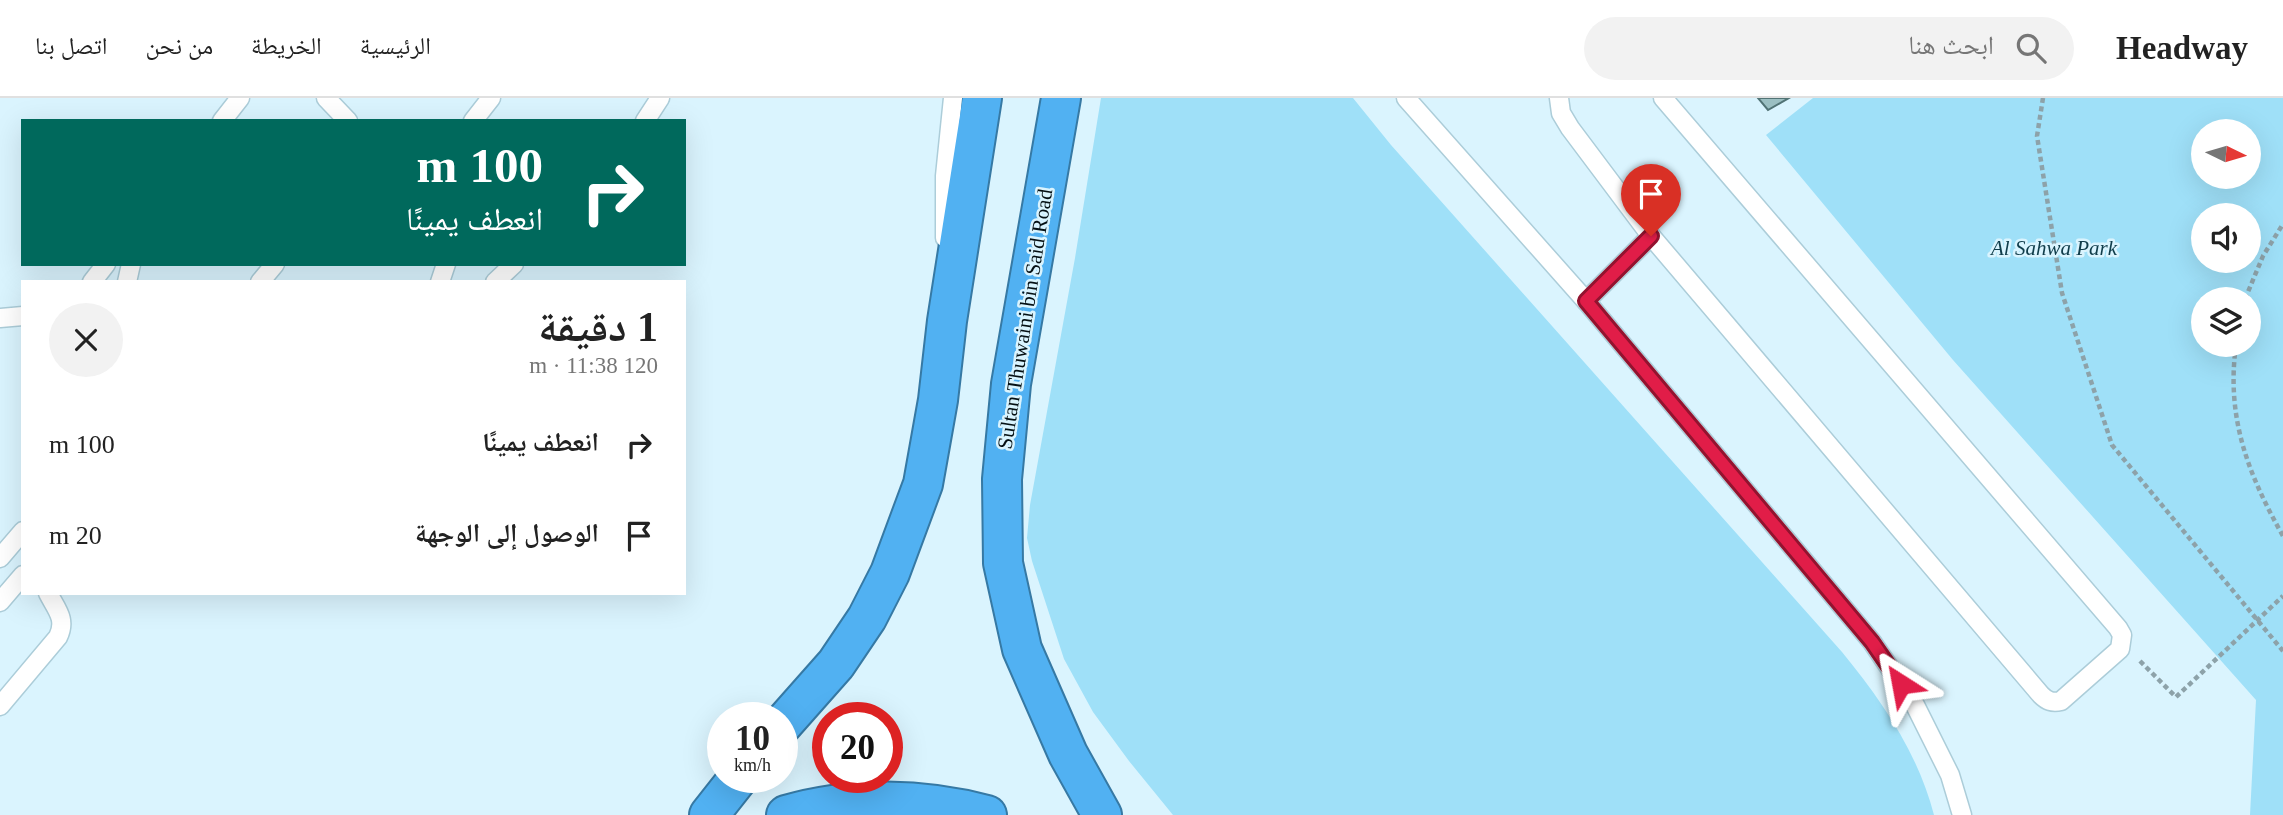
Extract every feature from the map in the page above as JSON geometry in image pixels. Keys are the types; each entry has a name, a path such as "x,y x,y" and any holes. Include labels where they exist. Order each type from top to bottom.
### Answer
{"highway":[{"path":"798,707 836,664 867,618 890,573 923,484 938,400 947,321 982,98"},
{"name":"Sultan Thuwaini bin Said Road","path":"1061,98 1011,384 1002,480 1003,563 1021,649 1068,754 1102,815"},
{"path":"709,815 726,793"},
{"path":"786,815 836,805 885,802 927,804 988,815"}],"lane":[{"path":"224,119 240,98"},
{"path":"475,119 491,98"},
{"path":"646,119 660,98"},
{"path":"947,321 945,186 953,98"},
{"path":"1406,98 1586,301 1872,642 1916,705 1950,775 1962,815"},
{"path":"1559,98 1561,113 1570,128 1651,236 2046,700 2053,703 2061,701 2116,654 2122,643 2118,628 1663,98"},
{"path":"328,99 346,119"},
{"path":"1586,301 1651,236"},
{"path":"94,280 104,266"},
{"path":"262,280 273,266"},
{"path":"497,280 512,266"},
{"path":"0,318 21,317"},
{"path":"0,558 21,533"},
{"path":"10,595 21,578"},
{"path":"0,706 58,637 63,621 51,599"}],"path":[{"path":"2043,98 2037,136 2062,293 2112,444 2283,651"},
{"path":"2250,287 2263,256 2283,224"},
{"path":"2235,357 2232,389 2242,448 2253,478 2283,536"},
{"path":"2122,643 2176,697 2283,596"}],"green space":[{"path":"1101,98 1353,98 1391,145 1842,652 1897,729 1918,770 1934,815 1173,815 1093,712 1064,659 1027,538 1030,505"},
{"name":"Al Sahwa Park","path":"1813,98 2283,98 2283,815 2250,815 2256,700 1953,360 1766,135"}],"building":[{"path":"1758,98 1789,98 1768,110"}],"route":[{"path":"1651,236 1586,301 1872,642 1901,684"}]}
